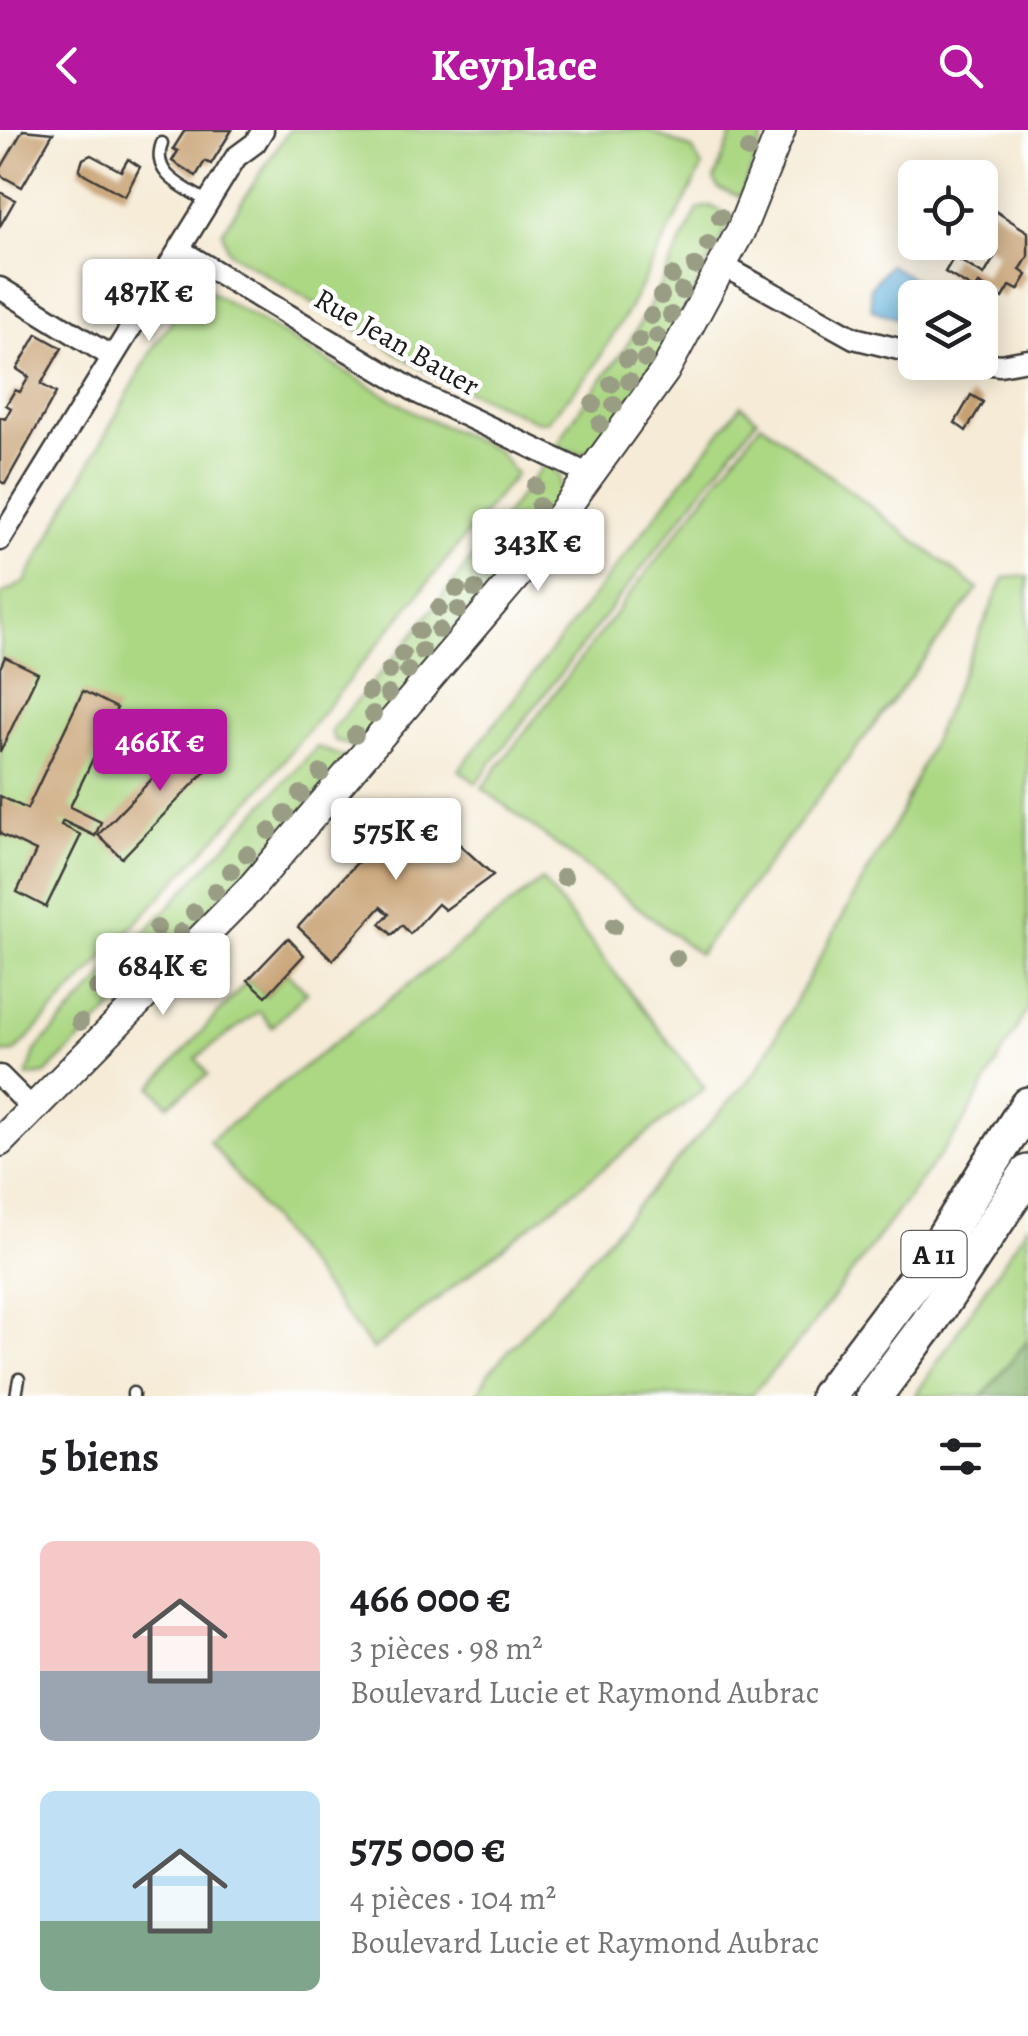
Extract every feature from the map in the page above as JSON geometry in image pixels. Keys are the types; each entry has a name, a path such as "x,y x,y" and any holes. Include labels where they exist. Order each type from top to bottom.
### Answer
{"highway":[{"name":"A 11","path":"828,1396 926,1266 1028,1105"},
{"name":"A 11","path":"874,1396 928,1324 1028,1173"}],"street":[{"path":"0,540 236,158 255,143 263,130"},
{"path":"0,1142 250,890 518,574 666,371 740,232 780,130"},
{"name":"Rue Jean Bauer","path":"180,250 420,394 590,475"},
{"path":"722,265 854,338 898,349"},
{"path":"0,288 112,357"},
{"path":"998,365 1028,360"},
{"path":"0,1076 34,1110"}],"lane":[{"path":"162,143 158,157 162,170 209,203"},
{"path":"16,1396 20,1379"}],"green space":[{"path":"289,130 648,130 693,150 702,168 629,309 591,372 547,421 537,421 440,379 229,252 222,232"},
{"path":"734,130 766,130 741,197 719,189 714,180"},
{"path":"710,206 733,216 658,360 593,450 581,453 557,447 631,339 698,209"},
{"path":"197,284 421,416 497,450 516,474 254,797 15,1052 0,1053 0,595 25,582 153,348"},
{"path":"741,405 757,419 476,783 459,770"},
{"path":"761,423 978,589 699,954 482,788"},
{"path":"546,462 560,476 555,508 358,748 334,740 331,730 405,645"},
{"path":"1028,576 1028,1008 961,1127 804,1336 750,1396 477,1396 488,1374 757,1070 901,812 1004,578"},
{"path":"317,747 349,759 124,998 45,1074 27,1077 35,1051"},
{"path":"542,880 705,1088 373,1350 209,1141"},
{"path":"287,973 307,992 272,1027 259,1011 196,1058 208,1075 168,1105 152,1087 248,980 266,996"},
{"path":"1028,1225 1028,1340 983,1396 915,1396"},
{"path":"1028,1340 1028,1396 983,1396"}],"water":[{"path":"889,265 916,280 898,280 898,318 872,310 870,288"}],"building":[{"path":"23,130 53,133 22,187 0,175 0,170"},
{"path":"185,130 232,130 211,164 205,161 196,176 172,161 178,151 173,149"},
{"path":"91,155 121,171 128,159 140,167 125,196 79,171 83,159"},
{"path":"0,192 15,200 0,226"},
{"path":"998,213 1028,232 1028,257 1020,270 1027,275 1018,290 1010,286 1003,298 998,295 998,280 958,280 945,272 952,260 959,260 984,275 993,260 998,260"},
{"path":"37,334 62,348 41,384 56,393 5,484 0,481 0,417 5,419 11,408 6,405 29,377 17,369"},
{"path":"971,395 983,402 966,431 955,423"},
{"path":"5,657 38,673 0,752 0,668"},
{"path":"83,691 117,708 70,807 101,822 95,836 63,821 61,825 81,835 46,907 17,892 36,851 0,834 0,796 27,809"},
{"path":"199,730 223,753 122,858 98,835"},
{"path":"413,802 493,875 445,910 438,904 410,934 402,925 392,935 380,924 389,914 381,907 333,960 298,927"},
{"path":"288,938 304,955 266,996 248,980"}]}
